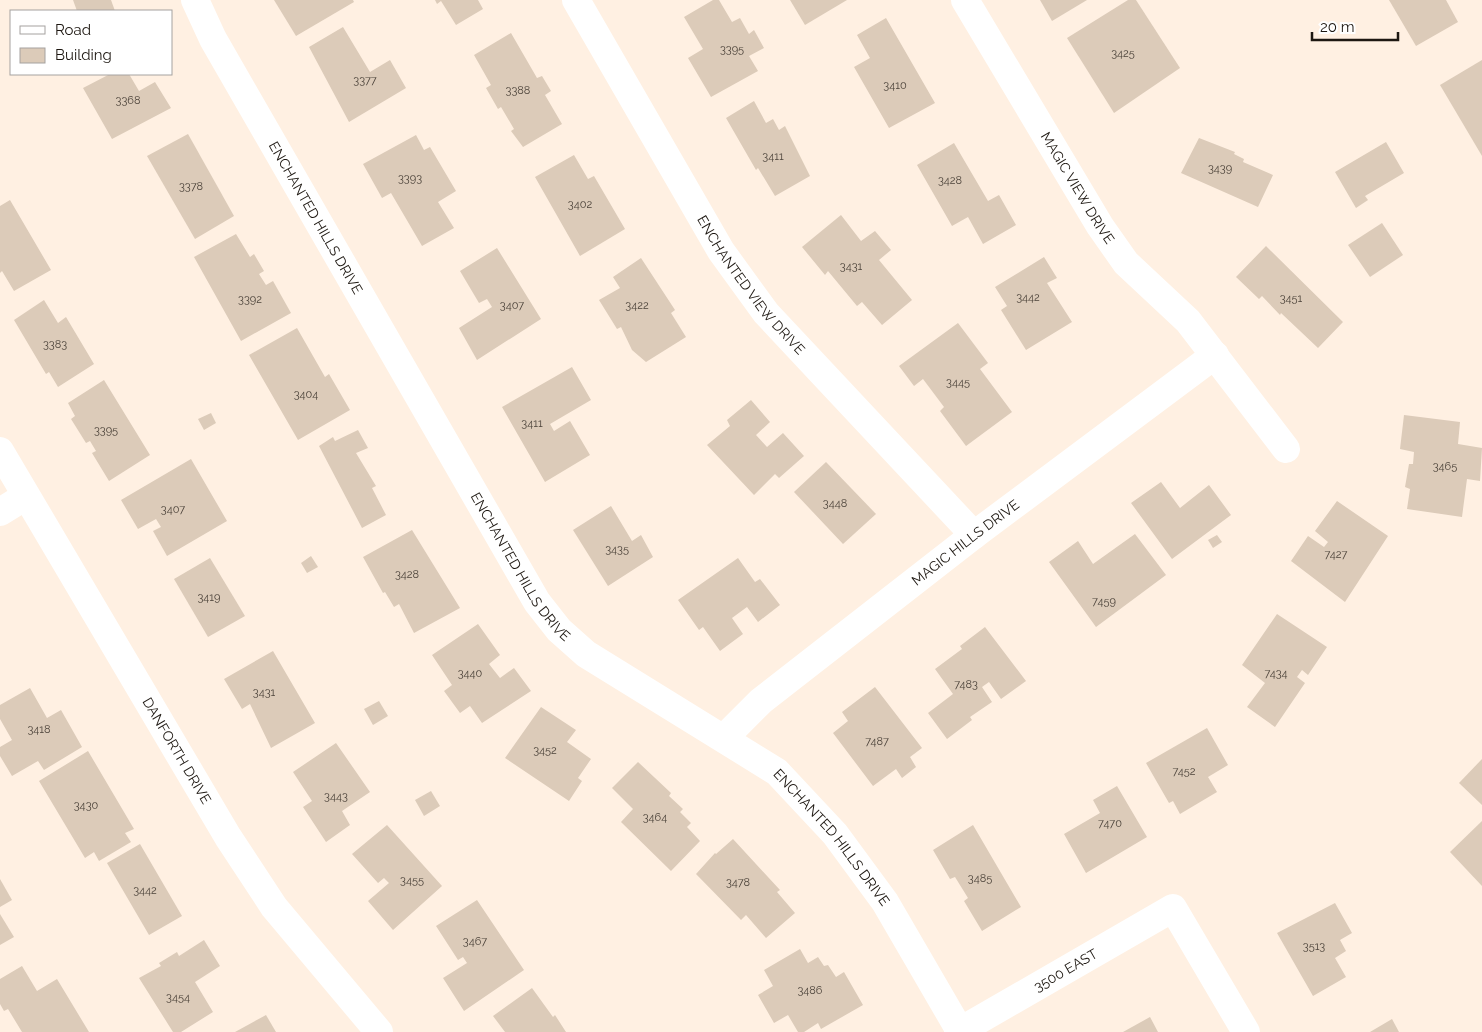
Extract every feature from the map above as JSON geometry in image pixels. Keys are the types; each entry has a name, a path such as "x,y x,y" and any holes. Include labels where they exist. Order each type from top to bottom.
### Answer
{"street":[{"name":"ENCHANTED HILLS DRIVE","path":"195,0 213,39 537,602 558,630 586,654 777,772 834,834 885,902 959,1032"},
{"name":"ENCHANTED VIEW DRIVE","path":"576,0 721,251 761,305 974,534"},
{"name":"MAGIC VIEW DRIVE","path":"965,0 1100,226 1126,263 1188,321 1286,449"},
{"name":"MAGIC HILLS DRIVE","path":"724,738 761,701 974,534 1215,355"},
{"name":"DANFORTH DRIVE","path":"0,451 228,837 274,907 379,1032"},
{"path":"0,512 26,496"},
{"name":"3500 EAST","path":"959,1032 1173,908 1246,1032"}],"building":[{"path":"73,0 111,0 115,10 77,10"},
{"path":"274,0 353,0 354,2 296,36"},
{"path":"435,0 478,0 483,9 456,25 441,1 437,4"},
{"path":"713,0 719,0 732,22 740,18 749,34 754,30 764,48 749,56 758,71 711,97 688,58 703,49 684,17"},
{"path":"790,0 847,0 805,25"},
{"path":"1040,0 1087,0 1052,21"},
{"path":"1128,0 1136,0 1180,68 1114,113 1067,38"},
{"path":"1389,0 1446,0 1458,22 1416,46"},
{"path":"886,18 935,103 889,128 854,67 870,58 857,35"},
{"path":"343,27 370,72 390,60 406,88 349,122 309,47"},
{"path":"511,33 537,78 542,76 551,91 545,95 562,124 523,147 511,131 514,129 501,107 498,109 486,88 491,85 474,55"},
{"path":"1482,60 1482,156 1440,85"},
{"path":"108,75 130,75 139,91 155,82 171,108 112,139 83,88"},
{"path":"754,101 766,123 773,119 779,130 785,126 810,176 775,196 758,168 756,170 726,118"},
{"path":"188,134 234,216 195,239 147,156"},
{"path":"416,135 424,150 430,147 456,191 438,202 454,228 422,246 391,193 382,198 363,164"},
{"path":"1199,138 1235,152 1234,154 1244,159 1243,162 1273,175 1258,207 1181,173"},
{"path":"1386,142 1404,173 1365,196 1368,200 1356,208 1335,172"},
{"path":"954,143 988,201 999,195 1016,225 983,244 968,217 952,226 917,165"},
{"path":"574,155 588,179 594,176 625,229 580,256 535,177"},
{"path":"10,200 51,270 14,291 2,271 0,273 0,206"},
{"path":"841,215 861,241 875,231 891,250 879,260 912,300 882,325 862,302 857,306 828,271 825,275 802,247"},
{"path":"1382,223 1403,255 1370,277 1348,245"},
{"path":"236,234 250,257 254,254 264,271 259,274 266,285 273,281 291,313 241,341 194,257"},
{"path":"1266,246 1343,322 1318,348 1281,313 1280,315 1262,296 1259,299 1236,277"},
{"path":"497,248 541,319 477,360 459,328 492,307 487,299 479,303 460,271"},
{"path":"1044,257 1057,278 1047,283 1072,322 1026,350 1001,310 1007,306 995,287"},
{"path":"641,258 675,310 671,313 686,337 646,362 632,350 621,327 617,329 599,300 620,288 613,277"},
{"path":"44,300 58,323 66,317 94,364 58,387 49,372 46,374 14,320"},
{"path":"958,323 988,363 980,369 1012,412 966,446 940,411 944,407 923,379 914,386 899,366"},
{"path":"297,328 325,377 329,374 350,410 298,440 249,355"},
{"path":"572,367 591,400 550,424 554,431 570,421 590,455 545,482 502,407"},
{"path":"104,380 150,455 109,481 92,453 96,451 90,441 86,443 71,419 75,416 68,403"},
{"path":"751,400 770,422 756,435 767,447 783,433 804,456 779,478 775,474 754,495 707,445 730,426 727,420"},
{"path":"211,413 216,423 204,430 198,419"},
{"path":"1404,415 1460,422 1458,444 1482,448 1480,481 1467,479 1462,517 1407,509 1410,489 1405,487 1409,464 1413,464 1414,452 1400,449"},
{"path":"358,430 368,448 356,453 376,486 372,488 386,515 362,528 319,446 333,437 335,441"},
{"path":"191,459 227,521 167,556 153,531 161,527 156,519 138,529 121,500"},
{"path":"826,462 876,514 843,544 794,492"},
{"path":"1161,482 1180,508 1209,485 1231,515 1172,559 1131,503"},
{"path":"1337,501 1388,536 1345,602 1291,561 1308,536 1324,547 1328,542 1315,531"},
{"path":"611,506 632,541 641,535 653,557 608,586 573,530"},
{"path":"412,530 460,608 414,633 399,604 394,607 385,592 383,593 363,557"},
{"path":"1135,534 1166,575 1096,627 1049,562 1078,541 1093,564"},
{"path":"1217,535 1222,542 1213,548 1208,540"},
{"path":"311,556 318,567 307,573 301,563"},
{"path":"210,558 245,616 208,637 174,579"},
{"path":"738,558 755,582 760,579 780,605 758,622 747,607 732,618 743,634 720,651 703,627 699,630 678,600"},
{"path":"1277,614 1327,647 1308,675 1302,670 1297,677 1305,683 1275,727 1247,707 1265,683 1242,665"},
{"path":"478,624 500,655 489,664 500,678 514,668 531,691 482,723 470,706 460,713 444,691 452,685 432,655"},
{"path":"985,627 1026,681 1001,699 989,682 982,687 992,702 970,717 972,720 947,739 928,713 953,694 935,669 962,649 960,646"},
{"path":"273,651 315,723 271,748 250,704 242,709 224,679"},
{"path":"875,687 922,748 910,757 916,767 902,778 896,769 873,786 833,733 848,721 842,712"},
{"path":"30,688 47,718 61,710 82,747 44,770 38,761 12,776 0,756 0,747 12,740 0,719 0,705"},
{"path":"379,701 388,716 373,725 364,709"},
{"path":"541,707 576,730 567,742 591,759 578,778 582,781 569,801 505,758"},
{"path":"1207,728 1228,765 1208,777 1217,792 1180,814 1173,801 1169,803 1146,763"},
{"path":"336,743 370,792 342,811 350,825 326,842 303,807 312,801 293,772"},
{"path":"88,751 134,829 125,833 131,842 99,861 94,852 85,858 39,781"},
{"path":"1482,759 1482,805 1459,783"},
{"path":"638,762 671,793 669,796 683,809 680,812 691,823 687,827 700,841 671,871 621,822 633,809 612,788"},
{"path":"1117,786 1147,837 1086,873 1064,834 1100,813 1093,800"},
{"path":"431,791 440,806 424,816 415,800"},
{"path":"1482,821 1482,886 1450,852"},
{"path":"387,825 442,886 393,930 368,901 389,883 384,878 378,883 352,854"},
{"path":"973,825 1021,907 982,931 964,901 968,898 955,877 950,879 933,850"},
{"path":"733,839 780,890 777,892 795,913 766,938 746,915 741,920 696,874 715,853"},
{"path":"140,844 182,916 149,935 107,863"},
{"path":"0,879 12,900 0,907"},
{"path":"477,900 524,970 464,1011 443,978 467,963 463,957 458,960 436,926"},
{"path":"1335,903 1352,933 1340,940 1346,951 1335,958 1346,977 1313,996 1277,933"},
{"path":"0,914 14,937 0,945"},
{"path":"204,940 220,966 195,982 213,1012 181,1032 173,1032 139,978 161,966 159,963 177,952 179,956"},
{"path":"800,949 808,963 818,957 824,966 828,965 836,977 844,972 863,1005 821,1029 818,1023 804,1032 798,1032 788,1015 774,1023 758,995 773,986 764,970"},
{"path":"22,966 37,991 57,979 89,1032 22,1032 8,1009 4,1011 0,1004 0,979"},
{"path":"532,988 553,1017 555,1015 566,1032 505,1032 493,1016"},
{"path":"266,1015 276,1032 235,1032"},
{"path":"1150,1017 1158,1032 1123,1032"},
{"path":"1392,1019 1399,1032 1370,1032"}]}
